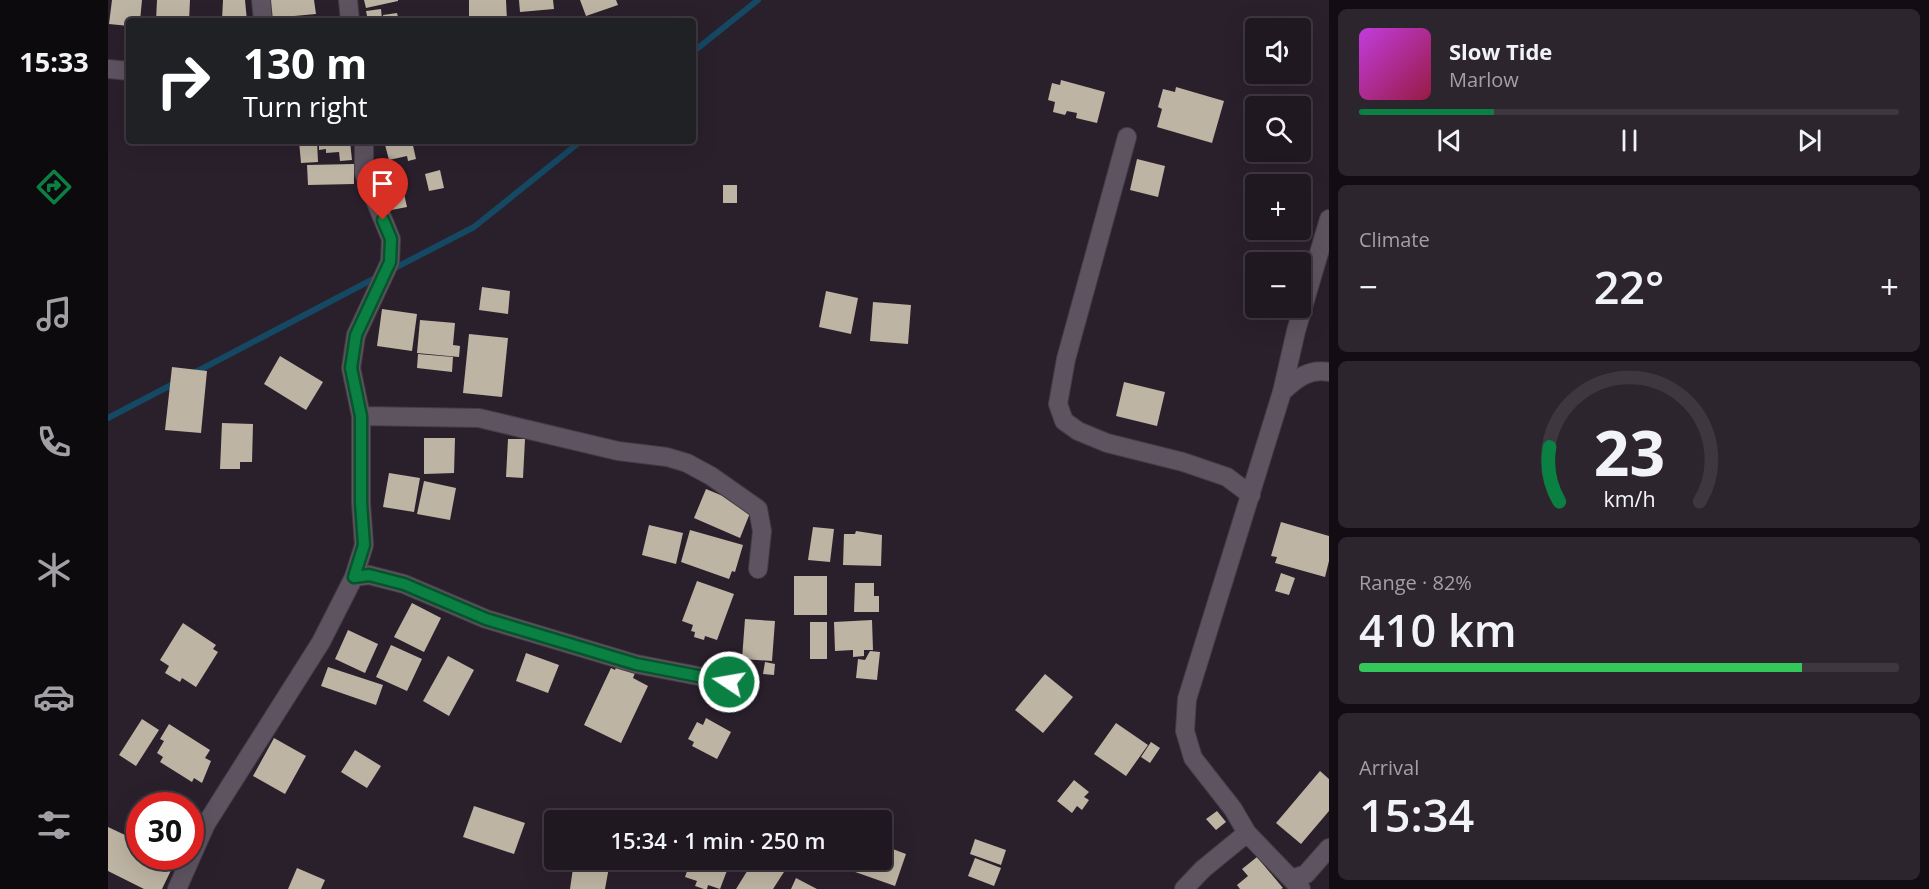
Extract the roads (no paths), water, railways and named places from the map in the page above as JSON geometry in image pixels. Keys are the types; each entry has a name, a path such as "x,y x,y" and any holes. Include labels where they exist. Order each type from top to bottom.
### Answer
{"street":[{"path":"261,0 263,18"},
{"path":"348,0 350,18"},
{"path":"108,69 126,71"},
{"path":"1127,137 1066,358 1058,404 1064,421 1078,431 1107,443 1184,462 1227,477 1251,495"},
{"path":"177,889 206,824 321,642 354,577 364,545 361,503 361,416 351,368 356,335 390,262 391,239 364,173 364,144"},
{"path":"1329,219 1296,331 1282,392 1187,699 1185,731 1193,758 1233,809 1247,833 1297,884 1329,848"},
{"path":"1282,392 1300,376 1318,370 1329,372"},
{"path":"361,416 479,418 618,451 667,457 687,463 711,476 758,509 762,531 758,569"},
{"path":"354,577 369,575 404,584 486,619 636,664 750,686"},
{"path":"1184,889 1203,869 1247,833"}],"waterway":[{"path":"696,50 758,0"},
{"path":"391,270 474,227 577,144"},
{"path":"192,374 377,277"},
{"path":"108,418 175,383"}]}
